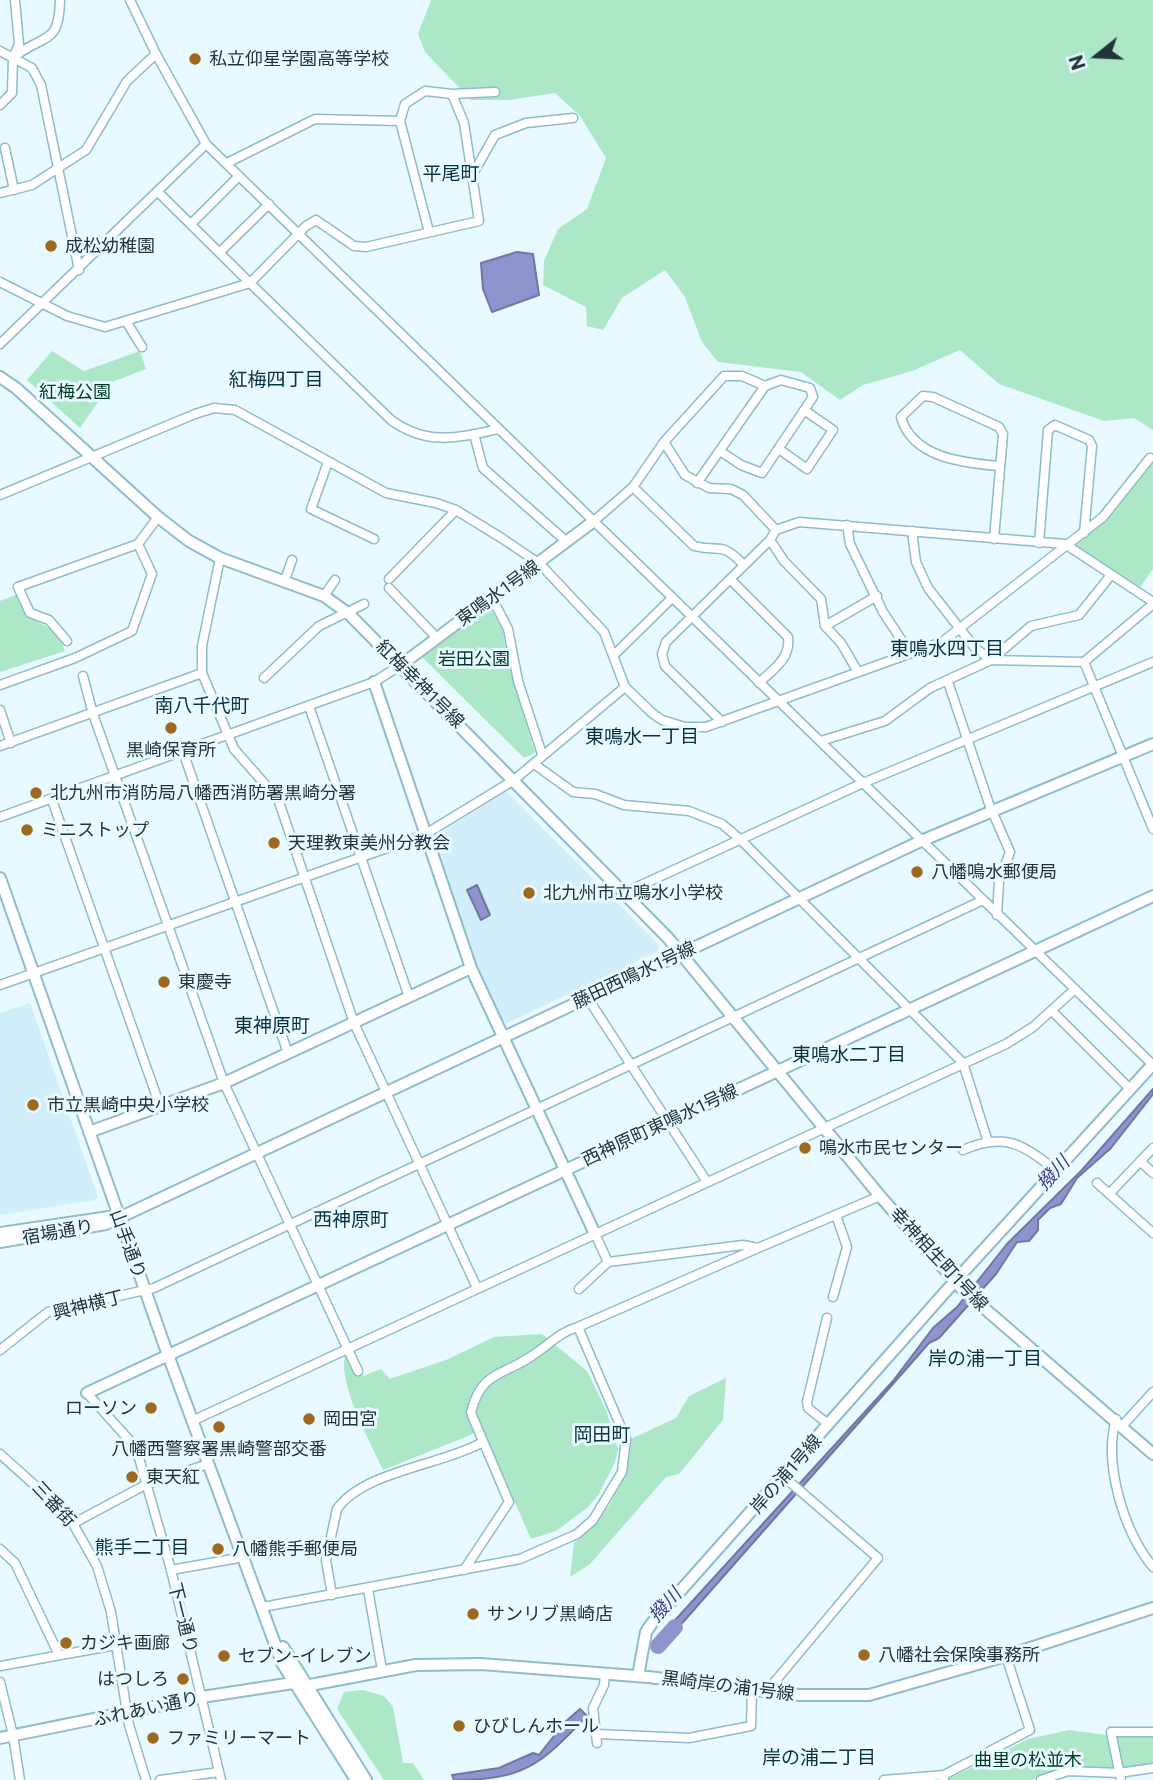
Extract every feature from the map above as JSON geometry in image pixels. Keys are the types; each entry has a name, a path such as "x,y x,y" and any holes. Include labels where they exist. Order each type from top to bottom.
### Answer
{"street":[{"path":"0,105 12,93 13,58 19,44 15,0"},
{"path":"13,58 52,36 59,24 60,0"},
{"path":"130,0 138,20 206,144 691,619 821,741 981,901 1153,1064"},
{"path":"138,20 139,0"},
{"path":"0,51 32,68 41,85 79,270"},
{"path":"0,193 32,185 86,150 127,81 156,54"},
{"path":"429,232 400,121 405,104 414,95 425,91 452,94 495,92"},
{"path":"0,282 66,316 106,327 250,283 316,220 355,246 366,247 479,221 474,172 464,123 452,94"},
{"path":"474,172 495,135 526,123 573,118"},
{"path":"226,163 316,119 400,121"},
{"path":"0,344 206,144"},
{"path":"5,148 14,190"},
{"path":"191,224 239,176"},
{"path":"158,192 391,420 408,432 430,439 498,429"},
{"path":"220,252 269,204"},
{"path":"126,321 142,347"},
{"path":"594,522 633,487 664,442 724,376 742,376 765,386"},
{"name":"紅梅幸神1号線","path":"0,377 93,456 158,517 189,541 220,558 324,596 349,614 624,893 679,953 777,1071"},
{"path":"697,483 765,386 781,380 810,388 813,397 762,472 741,465 720,451"},
{"path":"994,539 1003,434 999,428 933,397 923,396 901,417 905,429 933,453 956,463 999,466"},
{"path":"0,495 214,408 235,410 386,494 436,503 456,510 540,564 604,632 625,687 662,720 685,727 706,727 942,642 1065,544 1084,533 1102,517 1150,458"},
{"path":"779,449 807,469 833,430 804,410"},
{"path":"1039,543 1048,430 1055,425 1089,440 1091,446 1084,533"},
{"path":"474,434 483,468 567,542"},
{"path":"664,442 676,465 685,475 709,488 731,489 743,495 776,530"},
{"path":"328,462 311,509 374,539"},
{"path":"633,487 694,546 729,550 743,564"},
{"path":"437,638 389,583 456,510"},
{"path":"67,641 49,620 30,612 19,587 138,544 158,517"},
{"name":"東鳴水1号線","path":"401,665 594,522"},
{"path":"722,722 665,666 662,654 666,642 770,540 776,530 799,522 847,525 912,531 994,539 1039,543 1065,544 1153,603 1084,662 991,660 975,649 928,588 916,562 912,531"},
{"path":"847,525 850,544 883,612 911,653"},
{"path":"770,540 784,561 821,599 825,626 841,643 858,672"},
{"path":"0,685 75,658 132,631 152,574 138,544"},
{"path":"220,558 202,646 202,673 225,734 243,761 278,799 354,1023 477,1289"},
{"path":"285,580 292,560"},
{"path":"821,741 885,721 930,688 991,660 1031,625 1079,615 1111,575"},
{"path":"324,596 335,580"},
{"path":"730,580 788,637 786,657 758,683"},
{"path":"825,626 877,596"},
{"path":"492,598 508,629 518,681 542,754"},
{"path":"614,655 671,599"},
{"path":"264,678 318,626 349,614 364,604"},
{"path":"1084,662 1092,688 1153,829"},
{"path":"624,893 863,783 1153,662"},
{"path":"0,817 117,777 276,712 309,706 374,682 401,665"},
{"path":"0,746 202,673"},
{"path":"83,676 93,714 225,1083 358,1371"},
{"path":"948,681 1010,852 1001,874 997,915"},
{"path":"374,682 471,968 608,1262"},
{"path":"0,985 424,835 514,780 625,687"},
{"path":"309,706 409,997"},
{"path":"0,710 11,743"},
{"name":"藤田西鳴水1号線","path":"119,1216 921,841 1153,744"},
{"path":"182,750 288,1053"},
{"path":"534,764 573,792 595,794 624,805 690,811 722,824 963,1063 986,1139"},
{"path":"52,800 160,1106"},
{"name":"山手通り","path":"0,878 167,1354 282,1663 356,1780"},
{"name":"西神原町東鳴水1号線","path":"87,1393 167,1354 178,1353 448,1224 1153,896"},
{"name":"興神横丁","path":"0,1350 48,1312 145,1291 981,901"},
{"path":"89,1132 225,1083 471,968"},
{"path":"192,1421 1006,1044 1052,1011 1075,989"},
{"path":"587,997 706,1182"},
{"path":"1052,1011 1130,1089"},
{"name":"岸の浦1号線","path":"638,1676 646,1632 652,1623 788,1480 828,1424 1153,1064"},
{"name":"幸神相生町1号線","path":"777,1071 880,1196 956,1282 1120,1422 1153,1454"},
{"path":"963,1150 986,1139 1030,1150 1057,1171"},
{"path":"1109,1194 1153,1148"},
{"path":"1140,1161 1153,1172"},
{"path":"1097,1183 1153,1233"},
{"path":"464,1570 509,1502 481,1443 471,1413 481,1386 499,1371 534,1356 561,1333 880,1196"},
{"path":"833,1297 847,1247 836,1215"},
{"name":"宿場通り","path":"0,1233 104,1216 119,1216"},
{"name":"宿場通り","path":"0,1242 106,1224 119,1216"},
{"path":"579,1289 608,1262 743,1245 758,1248"},
{"path":"827,1318 807,1402 808,1408 828,1424"},
{"path":"263,1607 531,1556 576,1534 606,1503 622,1472 626,1439 578,1327"},
{"path":"1153,1392 1113,1431 1115,1464 1128,1528 1153,1566"},
{"name":"下一通り","path":"87,1393 133,1446 147,1484 171,1570 220,1776"},
{"path":"332,1595 326,1560 337,1509 342,1502 369,1485 481,1443"},
{"name":"三番街","path":"0,1454 40,1488 74,1523 103,1581 127,1714 146,1780"},
{"path":"74,1523 147,1484 208,1464"},
{"path":"767,1691 878,1558 788,1480"},
{"path":"0,1549 15,1563 59,1655"},
{"path":"171,1570 244,1557"},
{"path":"368,1589 382,1670"},
{"name":"山手通り","path":"263,1607 305,1686 366,1780"},
{"name":"黒崎岸の浦1号線","path":"293,1683 305,1686 382,1670 426,1665 514,1665 831,1697 869,1695 1006,1656 1153,1608"},
{"path":"0,1667 116,1645"},
{"path":"884,1780 944,1778 1030,1730 1006,1656"},
{"path":"605,1674 604,1685 593,1708 597,1738 689,1738 751,1726 752,1690"},
{"path":"0,1682 13,1735 20,1780"},
{"name":"ふれあい通り","path":"0,1738 202,1697 293,1683"},
{"path":"1120,1777 1111,1732 1153,1732"},
{"path":"1041,1780 1068,1772 1120,1777 1153,1768"},
{"path":"160,1780 220,1776"}],"shaded area":[{"name":"北九州市立鳴水小学校","path":"506,791 659,945 657,952 507,1023 503,1022 474,957 433,841 434,837"},
{"name":"市立黒崎中央小学校","path":"30,1003 98,1197 95,1200 0,1215 0,1013"}],"green space":[{"path":"431,0 1153,0 1153,430 1134,418 1104,421 999,384 960,350 912,371 863,385 840,400 801,372 718,362 702,342 685,297 665,270 622,298 603,330 587,326 586,307 543,285 544,261 558,229 587,209 606,158 580,116 555,93 509,100 471,100 425,52 418,34"},
{"name":"紅梅公園","path":"52,351 84,371 140,351 146,369 112,382 80,428 27,380"},
{"path":"1153,456 1153,569 1140,587 1077,546 1077,543 1117,508"},
{"path":"18,594 26,615 59,634 65,651 0,672 0,601"},
{"name":"岩田公園","path":"489,606 502,628 512,676 535,753 524,758 420,655"},
{"path":"542,1334 587,1371 606,1410 618,1449 615,1462 599,1494 588,1507 556,1531 531,1539 483,1430 383,1470 351,1398 344,1368 345,1356 352,1352 363,1376 381,1369 390,1379 446,1360 494,1337"},
{"path":"726,1378 723,1420 679,1474 666,1477 590,1564 570,1577 574,1543 609,1506 625,1474 631,1439 676,1418 689,1396"},
{"path":"363,1690 384,1696 393,1707 403,1763 413,1763 424,1780 384,1780 337,1709 344,1692"},
{"name":"曲里の松並木","path":"1069,1730 1120,1737 1153,1736 1153,1766 1126,1770 1068,1768 1031,1780 927,1780 953,1777 1028,1739"}],"water":[{"path":"517,252 533,254 539,295 492,312 483,289 481,263"},
{"path":"477,885 490,915 481,920 467,890"},
{"path":"1153,1089 1153,1094 1111,1148 1077,1178 1061,1204 1050,1208 1038,1220 1038,1230 1029,1241 1017,1242 996,1274 939,1338 929,1343 662,1646 657,1640 893,1381 933,1328 957,1307 1007,1244 1082,1170"},
{"path":"580,1709 587,1716 556,1747 529,1766 498,1777 454,1780 452,1775 499,1768 533,1753 539,1755 565,1722"}],"waterway":[{"name":"撥川","path":"658,1646 675,1627"}],"place":[{"name":"私立仰星学園高等学校","path":"195,59"},
{"name":"成松幼稚園","path":"51,246"},
{"name":"黒崎保育所","path":"171,728"},
{"name":"北九州市消防局八幡西消防署黒崎分署","path":"36,793"},
{"name":"ミニストップ","path":"27,830"},
{"name":"天理教東美州分教会","path":"274,843"},
{"name":"八幡鳴水郵便局","path":"917,872"},
{"name":"北九州市立鳴水小学校","path":"529,893"},
{"name":"東慶寺","path":"164,982"},
{"name":"市立黒崎中央小学校","path":"33,1105"},
{"name":"鳴水市民センター","path":"805,1148"},
{"name":"ローソン","path":"151,1408"},
{"name":"岡田宮","path":"309,1419"},
{"name":"八幡西警察署黒崎警部交番","path":"219,1427"},
{"name":"東天紅","path":"132,1477"},
{"name":"八幡熊手郵便局","path":"218,1549"},
{"name":"サンリブ黒崎店","path":"473,1614"},
{"name":"カジキ画廊","path":"66,1643"},
{"name":"八幡社会保険事務所","path":"864,1655"},
{"name":"セブン-イレブン","path":"224,1656"},
{"name":"はつしろ","path":"183,1679"},
{"name":"ひびしんホール","path":"459,1726"},
{"name":"ファミリーマート","path":"153,1738"}],"district":[{"name":"平尾町","path":"451,174"},
{"name":"紅梅四丁目","path":"276,380"},
{"name":"東鳴水四丁目","path":"947,649"},
{"name":"南八千代町","path":"202,706"},
{"name":"東鳴水一丁目","path":"642,737"},
{"name":"東神原町","path":"272,1026"},
{"name":"東鳴水二丁目","path":"849,1055"},
{"name":"西神原町","path":"351,1220"},
{"name":"岸の浦一丁目","path":"985,1359"},
{"name":"岡田町","path":"602,1435"},
{"name":"熊手二丁目","path":"142,1548"},
{"name":"岸の浦二丁目","path":"819,1758"}]}
